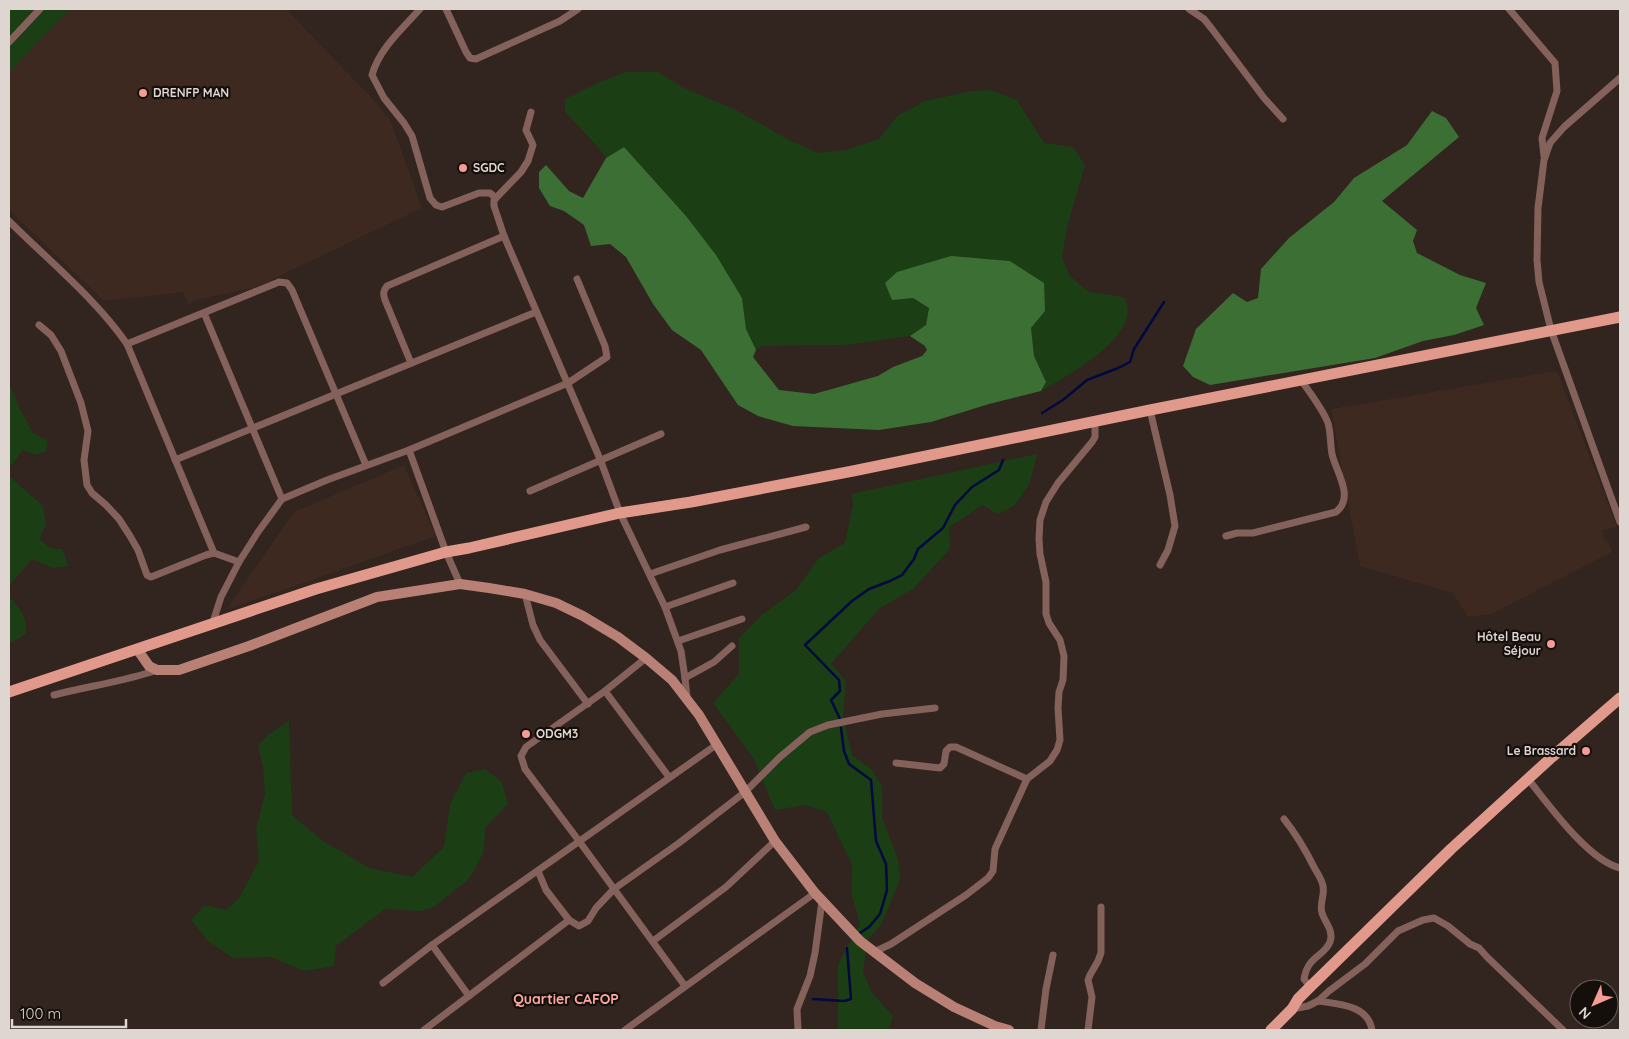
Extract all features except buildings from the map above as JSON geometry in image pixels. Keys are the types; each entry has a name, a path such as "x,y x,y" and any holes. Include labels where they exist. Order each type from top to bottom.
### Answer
{"main road":[{"path":"9,692 316,589 446,552 620,513 756,490 1620,317"},
{"path":"1271,1030 1310,986 1451,849 1620,698"},
{"path":"1262,1030 1290,1004 1295,1004"}],"street":[{"path":"9,42 40,9"},
{"path":"420,9 387,46 375,63 372,75 384,98 412,136 430,198 436,205 442,207 479,193 490,193 496,198"},
{"path":"446,9 466,52 470,58 476,59 560,21 578,9"},
{"path":"1189,9 1204,19 1264,98 1283,119"},
{"path":"1509,9 1555,62 1557,91 1542,138 1544,160"},
{"path":"1620,78 1564,127 1550,143 1544,160 1538,208 1537,260 1539,282 1551,330 1620,522"},
{"path":"531,112 526,130 533,145 530,155 522,172 496,198 494,206 504,236 600,459 620,513 665,607 681,651 686,678 686,698"},
{"path":"9,221 90,300 116,329 126,344 214,554"},
{"path":"411,363 385,300 384,290 388,286 504,236"},
{"path":"212,625 221,597 239,562 282,499 409,450 568,383 607,357 605,346 577,279"},
{"path":"126,344 279,282 287,283 292,290 366,465"},
{"path":"175,460 536,312"},
{"path":"204,313 282,499"},
{"path":"39,325 50,335 61,351 81,403 88,431 84,460 87,485 92,493 119,519 138,550 147,575 151,577 206,555 214,554 239,562"},
{"path":"1226,536 1237,533 1253,533 1336,512 1344,504 1341,474 1332,455 1328,425 1301,380"},
{"path":"1150,410 1170,495 1175,526 1168,550 1160,566"},
{"path":"874,952 891,944 966,895 988,878 993,872 995,849 1027,779 1050,761 1058,750 1060,740 1059,692 1063,680 1064,656 1060,640 1049,623 1046,614 1046,582 1039,539 1040,520 1046,502 1058,483 1095,437 1096,422"},
{"path":"530,491 661,434"},
{"path":"409,450 446,552 460,584"},
{"path":"650,574 720,550 806,527"},
{"path":"665,607 733,583"},
{"path":"54,695 125,680 157,670 179,670 194,666 377,597 460,584 525,594 556,603 584,616 618,637 672,680 698,715 775,841 818,897 860,941 915,983 954,1007 1009,1030"},
{"path":"525,594 533,624 540,640 588,704"},
{"path":"678,641 742,619"},
{"path":"686,678 714,662 732,646"},
{"path":"137,649 149,666 157,670"},
{"path":"646,658 588,704 526,747 521,756 525,769 685,986"},
{"path":"605,691 669,777"},
{"path":"538,871 546,890 569,920 579,926 588,921 596,908 614,889 679,843 745,792 780,757 810,732 828,725 882,714 935,708"},
{"path":"383,983 432,945 716,745"},
{"path":"896,763 940,768 944,764 946,751 950,747 956,747 1027,779"},
{"path":"1528,779 1581,842 1601,859 1610,865 1620,868"},
{"path":"1284,819 1303,844 1323,884 1324,894 1320,905 1330,931 1330,940 1327,946 1309,964 1305,972 1304,979 1310,986"},
{"path":"653,942 726,887 775,841"},
{"path":"625,1030 685,986 818,897"},
{"path":"798,1030 797,1009 810,976 815,953 818,897"},
{"path":"1088,1030 1092,997 1088,980 1101,953 1102,907"},
{"path":"1295,1004 1308,1006 1318,1001 1365,964 1398,931 1423,920 1434,918 1448,926 1470,944 1479,948 1486,957 1563,1030"},
{"path":"424,1030 569,920"},
{"path":"432,945 469,996"},
{"path":"1042,1030 1046,989 1053,955"},
{"path":"1318,1001 1357,1009 1371,1023 1372,1030"}],"shaded area":[{"path":"70,9 286,9 390,119 422,208 256,287 196,300 189,305 183,292 104,301 9,210 9,73"},
{"path":"1557,371 1617,527 1602,530 1604,539 1609,542 1612,552 1491,614 1468,617 1453,593 1360,566 1331,409"},
{"path":"404,465 436,536 226,610 294,512"}],"green space":[{"path":"9,9 70,9 9,73"},
{"path":"625,72 658,72 684,88 736,110 789,140 818,153 846,150 879,139 897,116 925,101 972,91 990,90 1017,100 1044,143 1073,147 1085,165 1067,228 1062,257 1070,276 1089,292 1125,298 1128,310 1125,322 1118,335 1094,358 1041,391 1046,382 1034,356 1031,328 1045,311 1010,261 987,259 892,300 913,298 929,308 926,325 910,336 845,345 762,346 756,350 746,329 742,298 686,216 624,147 606,158 565,112 565,99"},
{"path":"1432,111 1446,118 1459,137 1382,201 1417,230 1413,241 1417,253 1460,275 1486,283 1476,308 1484,325 1454,335 1423,341 1375,358 1210,385 1193,377 1183,366 1196,329 1233,293 1247,302 1258,298 1261,269 1289,238 1334,202 1354,178 1407,145"},
{"path":"624,147 686,216 716,255 742,298 746,329 756,350 753,357 779,390 814,394 878,376 893,367 922,356 927,350 925,346 910,336 926,325 929,308 913,298 892,300 885,283 897,272 951,256 1010,261 1044,283 1045,311 1031,328 1034,356 1046,382 1041,391 989,404 931,422 879,430 793,426 758,416 738,405 701,350 672,330 653,304 626,257 610,244 591,246 584,225 564,211 550,206 539,188 539,172 546,165 569,191 583,198 606,158"},
{"path":"9,383 33,433 48,441 46,451 36,455 23,450 9,468"},
{"path":"1037,454 1030,483 1014,506 997,514 983,505 949,527 950,549 913,589 879,609 831,664 846,681 843,716 852,755 871,769 882,786 882,817 898,859 900,880 881,925 868,939 863,971 872,993 893,1016 889,1030 838,1030 838,964 860,924 851,893 852,865 827,812 805,805 775,810 754,759 713,703 739,674 739,638 763,614 796,590 819,558 845,543 853,505 851,494"},
{"path":"9,476 43,506 46,525 39,539 50,548 62,549 69,566 53,568 32,559 9,586"},
{"path":"9,596 22,613 26,623 26,634 9,644"},
{"path":"289,721 292,815 323,841 369,868 412,877 444,847 450,804 466,773 485,769 502,782 508,804 486,827 483,854 469,879 434,907 421,911 385,909 336,946 334,966 304,971 272,957 233,958 208,941 191,920 205,905 226,910 239,898 259,861 256,829 265,794 263,766 258,745 269,734"}],"waterway":[{"path":"1042,413 1063,400 1087,380 1130,362 1134,349 1164,302"},
{"path":"840,719 831,700 840,691 839,680 805,645 852,601 869,589 902,575 914,559 918,549 943,528 955,505 972,487 999,470 1003,460"},
{"path":"841,728 844,751 849,764 871,780 876,841 886,864 887,890 880,914 869,927 860,933"},
{"path":"813,999 844,1001 851,999 847,948"}],"place":[{"name":"DRENFP MAN","path":"143,93"},
{"name":"SGDC","path":"463,168"},
{"name":"Hôtel Beau Séjour","path":"1551,644"},
{"name":"ODGM3","path":"526,734"},
{"name":"Le Brassard","path":"1586,751"}],"district":[{"name":"Quartier CAFOP","path":"566,999"}]}
